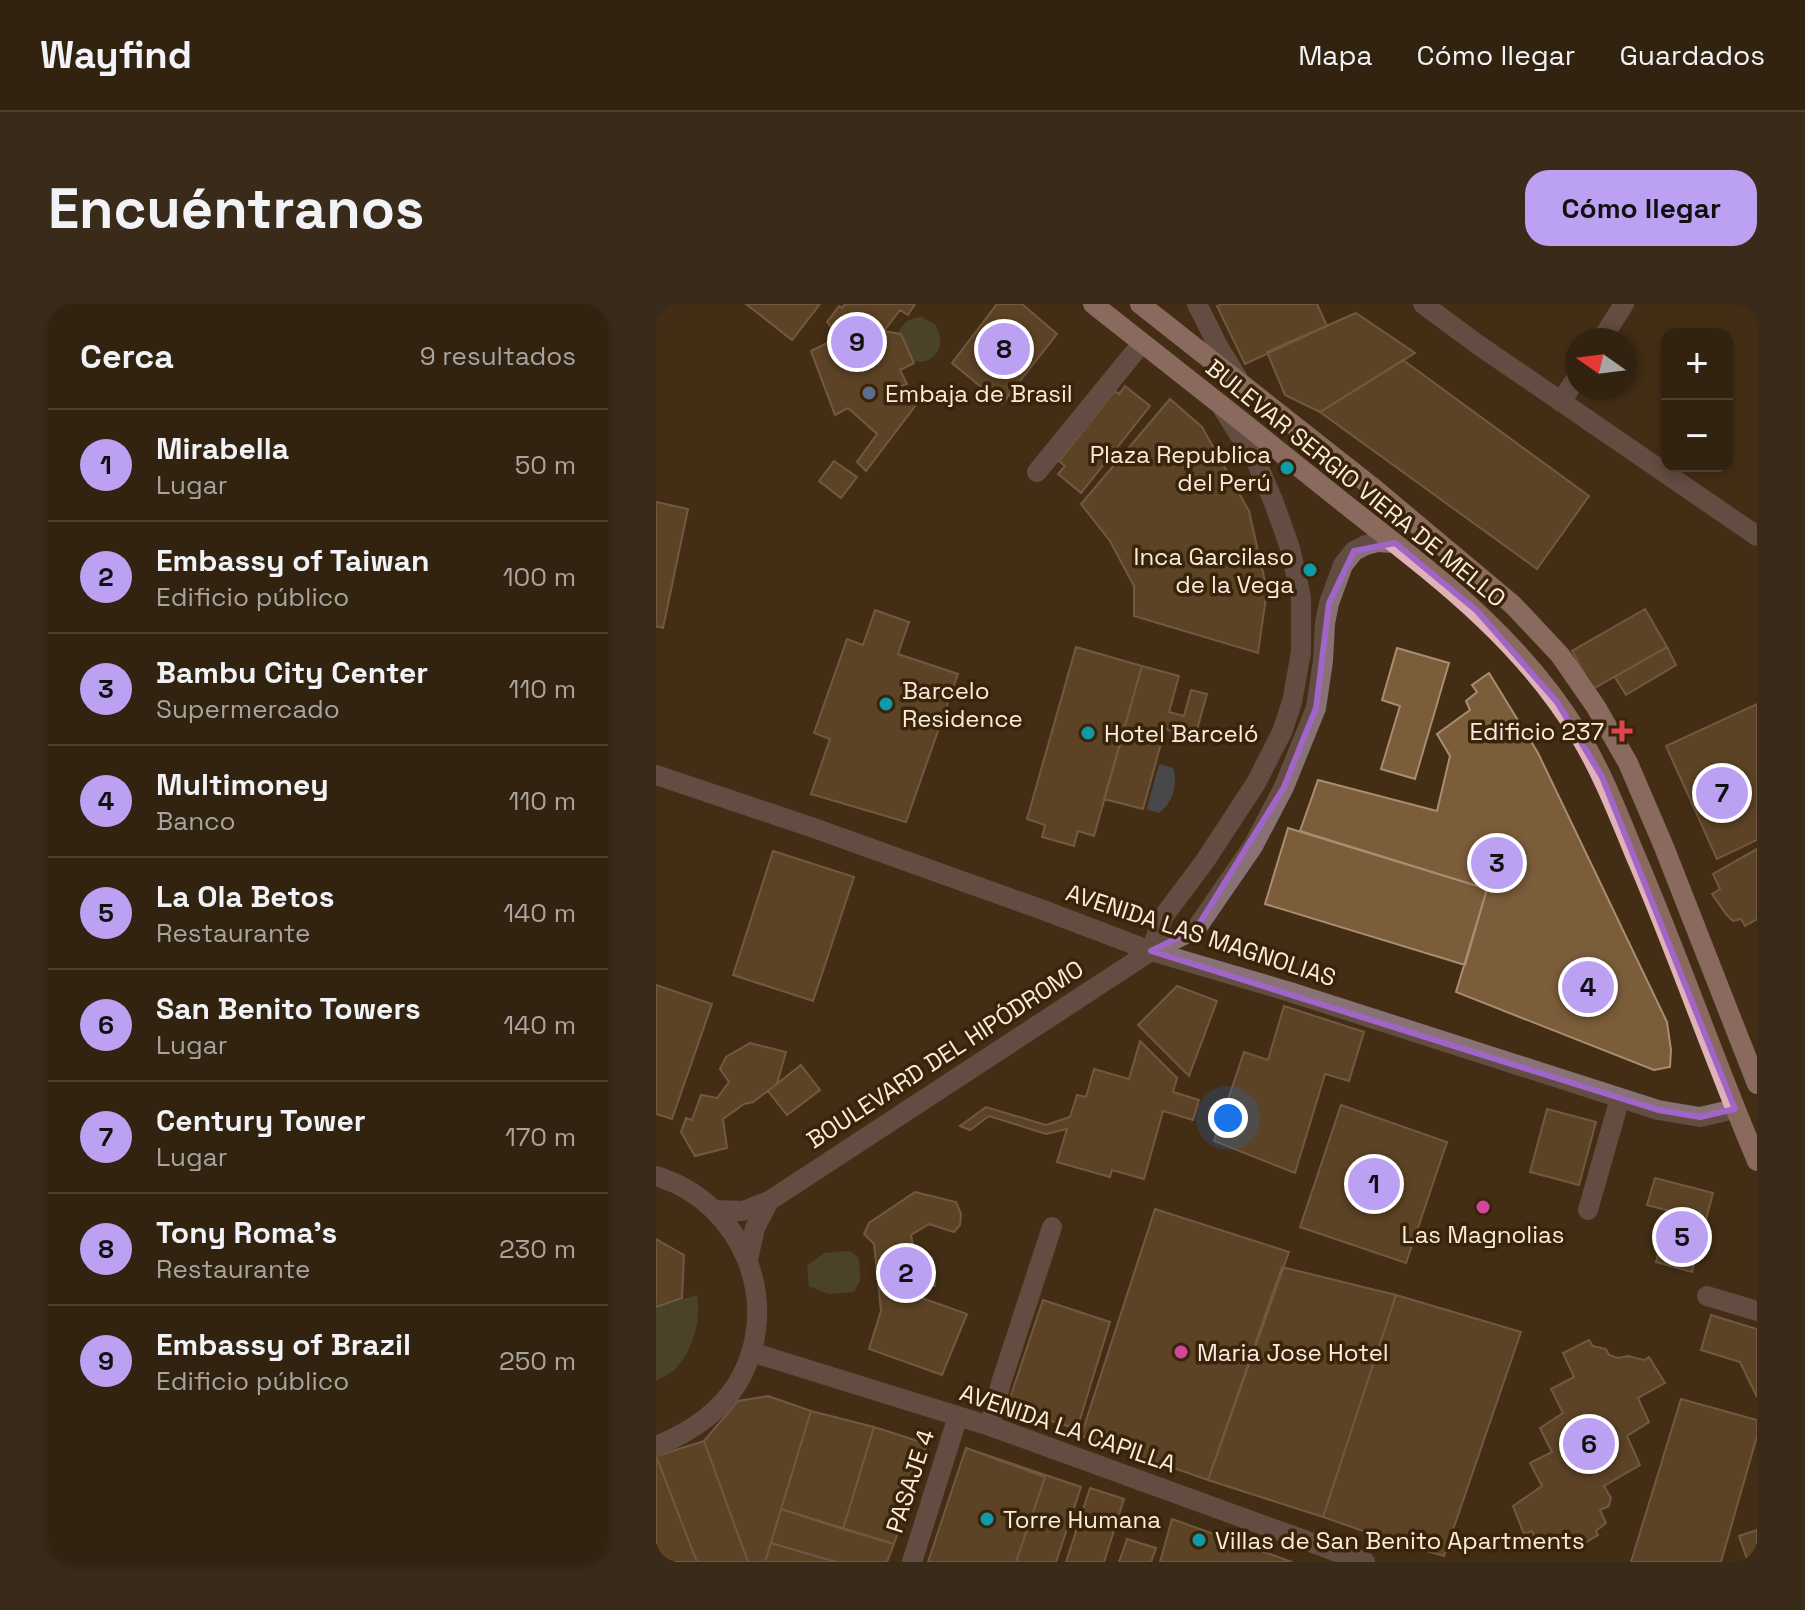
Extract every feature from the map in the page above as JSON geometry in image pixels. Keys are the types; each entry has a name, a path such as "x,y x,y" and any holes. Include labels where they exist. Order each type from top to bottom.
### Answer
{"main road":[{"name":"BULEVAR SERGIO VIERA DE MELLO","path":"1093,304 1469,604 1518,653 1557,702 1602,777 1663,919 1757,1161"},
{"name":"BULEVAR SERGIO VIERA DE MELLO","path":"1140,304 1371,486 1513,605 1560,655 1596,707 1628,763 1757,1084"}],"street":[{"path":"1197,304 1243,386"},
{"path":"1423,304 1757,536"},
{"path":"1609,328 1624,304"},
{"path":"1037,472 1142,343"},
{"path":"1561,402 1565,396"},
{"path":"1151,951 1163,917 1205,861 1256,783 1282,732 1292,702 1301,652 1301,597 1290,548 1257,463 1221,405"},
{"name":"BOULEVARD DEL HIPÓDROMO","path":"715,1210 743,1211 769,1201 1151,951 1196,929 1253,846 1284,787 1316,708 1325,623 1343,565 1354,551 1366,545 1395,543"},
{"path":"1292,702 1316,708"},
{"name":"AVENIDA LAS MAGNOLIAS","path":"656,775 826,832 1151,951 1290,992 1658,1110 1700,1117 1735,1109"},
{"path":"1588,1210 1620,1098"},
{"path":"656,1176 693,1193 715,1210 734,1232 748,1259 756,1289 757,1320 751,1352 737,1383 716,1410 689,1431 656,1446"},
{"path":"748,1259 755,1228 769,1201"},
{"path":"990,1426 1052,1227"},
{"path":"1707,1296 1757,1311"},
{"name":"AVENIDA LA CAPILLA","path":"751,1352 990,1426 1336,1557 1365,1562"},
{"name":"PASAJE 4","path":"912,1562 958,1416"}],"highlighted area":[{"path":"1395,543 1477,611 1557,702 1602,777 1735,1109 1700,1117 1658,1110 1151,951 1196,929 1284,787 1316,708 1329,603 1354,551"}],"green space":[{"path":"922,317 935,324 940,340 937,353 919,362 910,360 897,337 906,322"},
{"path":"850,1251 859,1258 860,1280 854,1292 828,1294 809,1286 807,1266 824,1253"},
{"path":"697,1295 697,1323 688,1351 675,1369 656,1381 656,1307"}],"water":[{"path":"1159,764 1173,768 1175,781 1171,798 1159,813 1147,808"}],"building":[{"path":"746,304 820,304 792,340"},
{"name":"Embaja de Brasil","path":"845,304 915,304 908,315 900,310 884,331 901,334 914,363 900,370 907,384 901,386 919,401 866,471 857,462 877,434 848,408 835,415 811,351 839,337 827,322 839,306 842,308"},
{"path":"997,304 1022,304 1057,334 1002,404 952,363"},
{"path":"1317,304 1327,326 1245,364 1217,306"},
{"path":"1356,313 1415,353 1320,412 1285,395 1267,352"},
{"path":"1403,360 1589,496 1537,569 1320,412"},
{"path":"1125,386 1150,406 1081,493 1058,474 1065,466 1059,461 1115,391 1119,394"},
{"path":"1170,399 1202,427 1249,511 1267,590 1258,653 1134,616 1134,586 1110,541 1081,504"},
{"path":"834,461 857,477 841,498 819,481"},
{"path":"656,502 688,509 663,628 656,626"},
{"path":"1645,609 1667,647 1593,689 1572,651"},
{"name":"Barcelo Residence","path":"875,610 909,622 898,654 958,674 906,822 811,794 830,739 814,733 847,639 863,645"},
{"name":"Hotel Barceló","path":"1076,647 1142,666 1094,836 1078,831 1074,846 1042,837 1045,825 1027,819"},
{"path":"1667,647 1676,665 1626,695 1615,677"},
{"path":"1397,648 1449,663 1415,779 1381,769 1400,706 1382,700"},
{"path":"1142,666 1179,676 1169,712 1184,716 1191,690 1207,694 1195,737 1165,729 1143,809 1104,799"},
{"path":"1489,673 1538,753 1667,1022 1670,1067 1654,1070 1456,992 1487,889 1300,831 1318,780 1437,811 1450,756 1437,734 1470,710 1466,701 1477,692 1472,685"},
{"path":"1757,704 1757,840 1717,859 1666,746"},
{"path":"1288,828 1487,889 1465,965 1265,904"},
{"path":"1757,849 1757,919 1745,926 1741,919 1733,921 1712,894 1720,889 1713,874"},
{"path":"773,851 854,877 813,1001 733,975"},
{"path":"656,985 712,1004 672,1119 656,1114"},
{"path":"1177,986 1217,1001 1189,1076 1138,1025"},
{"path":"1284,1006 1364,1032 1349,1081 1325,1074 1295,1173 1214,1141 1244,1052 1268,1060"},
{"path":"1140,1041 1177,1078 1173,1092 1199,1100 1193,1120 1163,1111 1144,1179 1112,1170 1110,1177 1057,1162 1067,1129 1046,1134 989,1116 970,1130 960,1126 986,1107 1046,1125 1070,1117 1077,1095 1086,1097 1094,1069 1129,1079"},
{"path":"750,1043 786,1052 777,1084 723,1119 727,1148 695,1156 681,1132 686,1118 692,1120 701,1095 717,1098 729,1082 720,1069 726,1057"},
{"path":"801,1065 820,1090 787,1115 768,1091"},
{"path":"1341,1105 1447,1142 1406,1263 1300,1227"},
{"path":"1547,1109 1596,1122 1579,1185 1530,1172"},
{"path":"1655,1178 1713,1193 1692,1272 1656,1262 1670,1211 1647,1205"},
{"path":"915,1192 956,1202 961,1214 960,1225 954,1232 929,1224 911,1235 916,1261 932,1258 935,1286 918,1286 919,1297 967,1314 942,1375 869,1349 881,1311 874,1244 864,1234 869,1223"},
{"name":"Maria Jose Hotel","path":"1155,1209 1289,1252 1208,1480 1081,1436"},
{"path":"656,1239 684,1255 682,1298 656,1307"},
{"path":"1282,1267 1396,1295 1323,1517 1208,1480"},
{"path":"1396,1295 1521,1332 1444,1556 1323,1517"},
{"path":"1043,1300 1110,1322 1077,1429 1007,1407"},
{"path":"1711,1315 1757,1329 1757,1397 1740,1362 1701,1350"},
{"path":"1589,1340 1593,1346 1606,1349 1609,1355 1618,1358 1628,1356 1644,1360 1649,1357 1665,1383 1638,1398 1649,1422 1627,1436 1640,1465 1604,1486 1611,1498 1609,1506 1600,1510 1606,1523 1596,1531 1598,1535 1571,1551 1536,1540 1532,1531 1524,1534 1513,1506 1542,1486 1530,1463 1552,1452 1540,1428 1563,1413 1551,1389 1574,1377 1563,1353"},
{"path":"768,1396 811,1411 765,1562 748,1562 704,1441 738,1401"},
{"path":"1681,1399 1757,1420 1757,1436 1721,1562 1631,1562"},
{"path":"811,1411 874,1427 843,1529 781,1509"},
{"path":"874,1427 927,1444 894,1544 843,1529"},
{"path":"704,1441 748,1562 697,1562 656,1456"},
{"name":"Torre Humana","path":"966,1448 1045,1477 1016,1562 928,1562"},
{"name":"Torre Humana","path":"966,1448 1081,1487 1056,1562 928,1562"},
{"path":"656,1456 697,1562 656,1562"},
{"path":"1090,1488 1124,1499 1104,1562 1066,1562"},
{"path":"781,1509 894,1544 887,1562 836,1562 771,1543"},
{"name":"Villas de San Benito Apartments","path":"1172,1519 1292,1562 1160,1562"},
{"path":"1757,1530 1757,1562 1748,1562 1739,1536"},
{"path":"1127,1539 1156,1548 1151,1562 1119,1562"},
{"path":"771,1543 836,1562 765,1562"}],"place":[{"name":"Embassy of Brazil","path":"857,342"},
{"name":"Tony Roma's","path":"1004,349"},
{"name":"Embaja de Brasil","path":"869,393"},
{"name":"Plaza Republica del Perú","path":"1287,468"},
{"name":"Inca Garcilaso de la Vega","path":"1310,570"},
{"name":"Barcelo Residence","path":"886,704"},
{"name":"Edificio 237","path":"1622,731"},
{"name":"Hotel Barceló","path":"1088,733"},
{"name":"Century Tower","path":"1722,793"},
{"name":"Bambu City Center","path":"1497,863"},
{"name":"Multimoney","path":"1588,987"},
{"name":"Mirabella","path":"1374,1184"},
{"name":"Las Magnolias","path":"1483,1207"},
{"name":"La Ola Betos","path":"1682,1237"},
{"name":"Embassy of Taiwan","path":"906,1273"},
{"name":"Maria Jose Hotel","path":"1181,1352"},
{"name":"San Benito Towers","path":"1589,1444"},
{"name":"Torre Humana","path":"987,1519"},
{"name":"Villas de San Benito Apartments","path":"1199,1540"}]}
